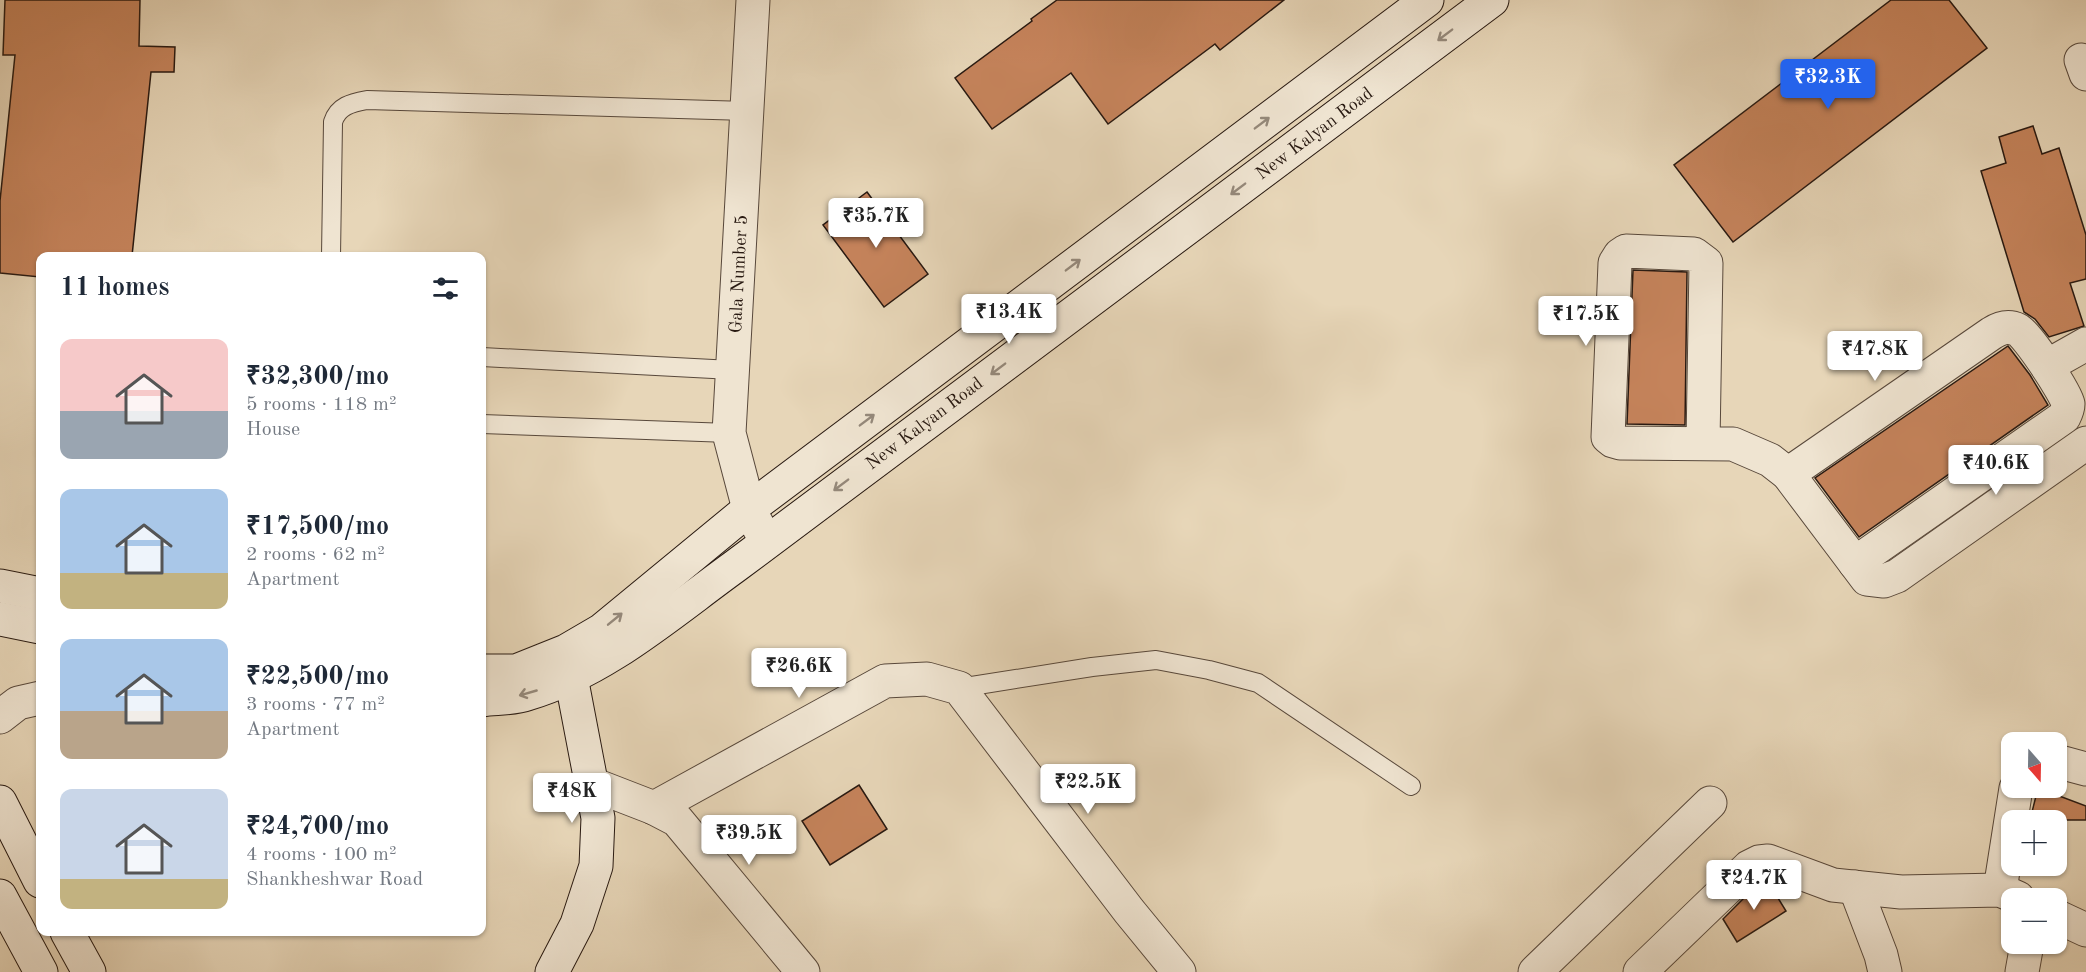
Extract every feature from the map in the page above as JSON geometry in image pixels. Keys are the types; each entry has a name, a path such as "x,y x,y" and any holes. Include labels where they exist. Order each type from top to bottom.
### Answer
{"street":[{"name":"Gala Number 5","path":"753,0 729,433 749,509 766,541"},
{"path":"552,972 578,924 596,866 598,818 569,664 602,630 749,509 1427,0"},
{"name":"New Kalyan Road","path":"486,671 569,664 612,655 734,567 1492,0"},
{"path":"1703,442 1706,263 1694,254 1626,251 1620,255 1616,263 1608,437 1620,443 1733,444 1770,460 1788,474 1867,579 1884,581 1897,576 2086,443"},
{"path":"1788,474 2001,328 2009,327 2025,335 2047,366 2068,404 2064,417 1855,563"},
{"path":"2047,366 2086,344"},
{"path":"18,589 3,620 36,626"},
{"name":"New Kalyan Road","path":"486,700 526,695 569,664"},
{"path":"654,808 885,681 927,679 959,688 1129,911 1179,972"},
{"path":"0,717 18,703 36,699"},
{"path":"2067,764 2086,769"},
{"path":"592,784 654,808 677,820 803,972"},
{"path":"2009,888 2015,798"},
{"path":"0,802 36,873"},
{"path":"1535,972 1710,803"},
{"path":"1640,972 1713,900 1749,867 1759,862 1768,861 1833,885 1901,892 2001,894"},
{"path":"1855,887 1881,955 1885,972"},
{"path":"0,896 33,933 41,972"},
{"path":"2067,921 2086,930"},
{"path":"69,936 89,972"},
{"path":"2022,972 2025,954"}],"lane":[{"path":"331,252 333,122 336,112 350,103 367,100 747,111"},
{"path":"486,357 732,370"},
{"path":"486,424 729,433"},
{"path":"959,688 1092,667 1156,660 1209,670 1258,683 1411,786"}],"building":[{"path":"5,0 140,0 139,46 175,47 174,72 151,72 132,252 36,252 36,277 0,273 0,201 15,55 3,55"},
{"path":"1057,0 1284,0 1220,50 1215,44 1108,124 1071,73 992,129 955,78"},
{"path":"1891,0 1949,0 1987,48 1733,242 1674,165"},
{"path":"2033,126 2042,154 2059,148 2086,235 2086,279 2070,283 2084,326 2049,337 2035,319 2024,312 1981,171 2006,163 1999,137"},
{"path":"867,192 928,274 884,307 823,225"},
{"path":"1633,270 1687,272 1685,425 1627,424"},
{"path":"2008,346 2030,375 2048,405 1859,537 1815,478"},
{"path":"859,785 887,829 830,865 802,821"},
{"path":"2036,798 2065,798 2086,806 2086,820 2067,820 2067,810 2032,810"},
{"path":"1767,880 1786,911 1737,942 1723,919 1760,882"}]}
